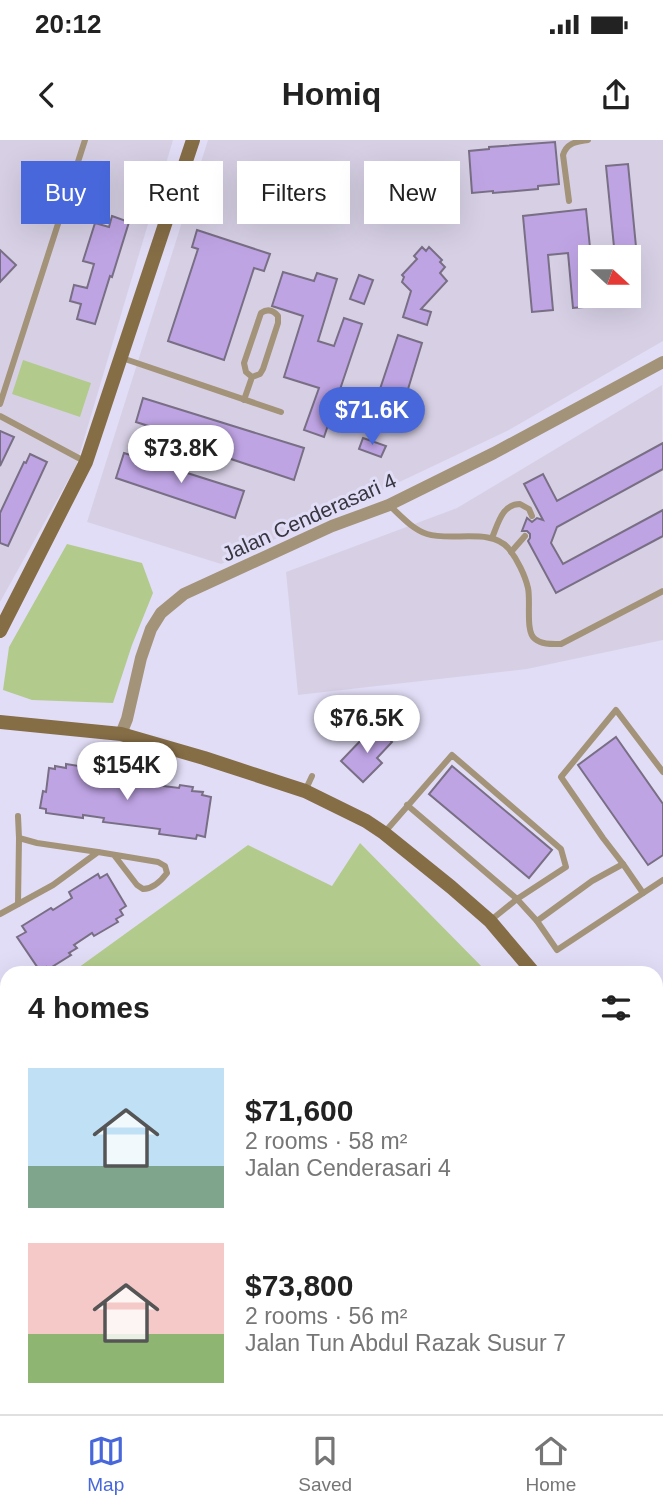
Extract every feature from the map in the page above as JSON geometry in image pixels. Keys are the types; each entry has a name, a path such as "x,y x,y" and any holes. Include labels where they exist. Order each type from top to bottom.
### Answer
{"street":[{"path":"0,631 86,461 193,140"},
{"name":"Jalan Cenderasari 4","path":"121,734 150,629 161,612 184,594 332,526 389,505 494,453 663,362"},
{"path":"0,722 121,734 305,791 376,827 490,921 528,966"}],"lane":[{"path":"0,404 85,140"},
{"path":"569,201 563,155 565,148 570,144 588,140"},
{"path":"244,400 252,377 262,372 278,323 278,316 272,311 261,313 244,363 246,372 252,377"},
{"path":"121,357 281,412"},
{"path":"0,416 86,461"},
{"path":"492,538 509,506 520,504 529,509 532,516"},
{"path":"389,505 409,524 425,534 439,537 492,538 508,547 528,588 530,633 536,640 548,644 561,644 663,591"},
{"path":"511,552 525,537"},
{"path":"643,893 561,777 616,710 663,772"},
{"path":"376,827 407,805 452,755 561,849 566,867 517,899 490,921"},
{"path":"305,791 312,776"},
{"path":"407,805 517,899 537,921 557,950 663,880"},
{"path":"18,816 18,904"},
{"path":"19,838 159,862 165,866 167,873 162,880 143,889 114,855"},
{"path":"0,914 52,885 98,852"},
{"path":"537,921 592,881 623,864"}],"shaded area":[{"path":"0,140 173,140 167,161 124,161 124,224 148,224 76,466 0,602"},
{"path":"208,140 663,140 663,341 507,431 221,564 87,522 181,224 223,224 223,161 201,161"},
{"path":"662,385 663,640 527,669 298,695 286,572 457,508"}],"green space":[{"path":"23,360 91,383 80,417 12,394"},
{"path":"67,544 142,563 153,593 113,703 32,700 3,690 9,647"},
{"path":"360,843 481,966 81,966 248,845 332,886"}],"building":[{"path":"555,142 559,184 538,186 538,189 472,193 469,151"},
{"path":"628,164 636,245 614,245 606,166"},
{"path":"586,209 590,245 578,245 578,308 573,308 568,253 548,255 553,310 532,312 523,216"},
{"path":"112,216 128,224 95,324 77,319 81,304 70,301 74,285 87,288 94,264 83,261 95,224 109,227"},
{"path":"197,230 270,254 264,271 254,268 224,360 168,341 198,249 192,247"},
{"path":"422,247 426,251 429,247 442,260 440,262 445,267 440,273 447,281 421,309 431,312 427,325 403,317 411,291 402,282 402,275 417,259 414,256"},
{"path":"0,250 16,265 0,282"},
{"path":"283,272 314,281 317,273 337,279 318,341 334,346 344,318 362,324 324,437 304,430 319,388 284,377 303,316 272,306"},
{"path":"359,275 373,280 364,304 350,299"},
{"path":"398,335 422,343 405,399 379,392"},
{"path":"143,398 304,448 294,480 225,457 227,451 136,422"},
{"path":"0,431 14,437 0,466"},
{"path":"363,438 386,446 381,457 359,449"},
{"path":"663,443 663,469 557,527 551,543 563,564 663,510 663,536 556,593 528,541 530,534 522,531 527,518 532,522 537,518 543,520 524,484 543,474 557,501"},
{"path":"124,453 244,491 235,518 116,478"},
{"path":"30,454 47,462 8,546 0,543 0,513"},
{"path":"379,729 392,742 377,758 382,763 363,782 341,761 364,737 368,741"},
{"path":"616,737 663,804 663,855 648,865 578,765"},
{"path":"66,764 79,766 79,770 89,771 89,774 113,778 113,775 124,776 124,773 137,775 137,779 147,780 147,783 179,788 180,785 193,787 192,791 203,792 202,795 211,797 205,837 197,835 196,839 159,834 160,829 103,822 104,818 46,813 46,809 40,808 43,791 46,792 49,768 66,768"},
{"path":"452,766 552,850 529,878 429,794"},
{"path":"98,874 100,878 107,874 126,906 120,910 123,915 116,919 118,922 94,936 92,933 74,945 77,948 69,953 71,955 53,966 37,966 17,937 26,932 22,926 72,898 69,892"}]}
